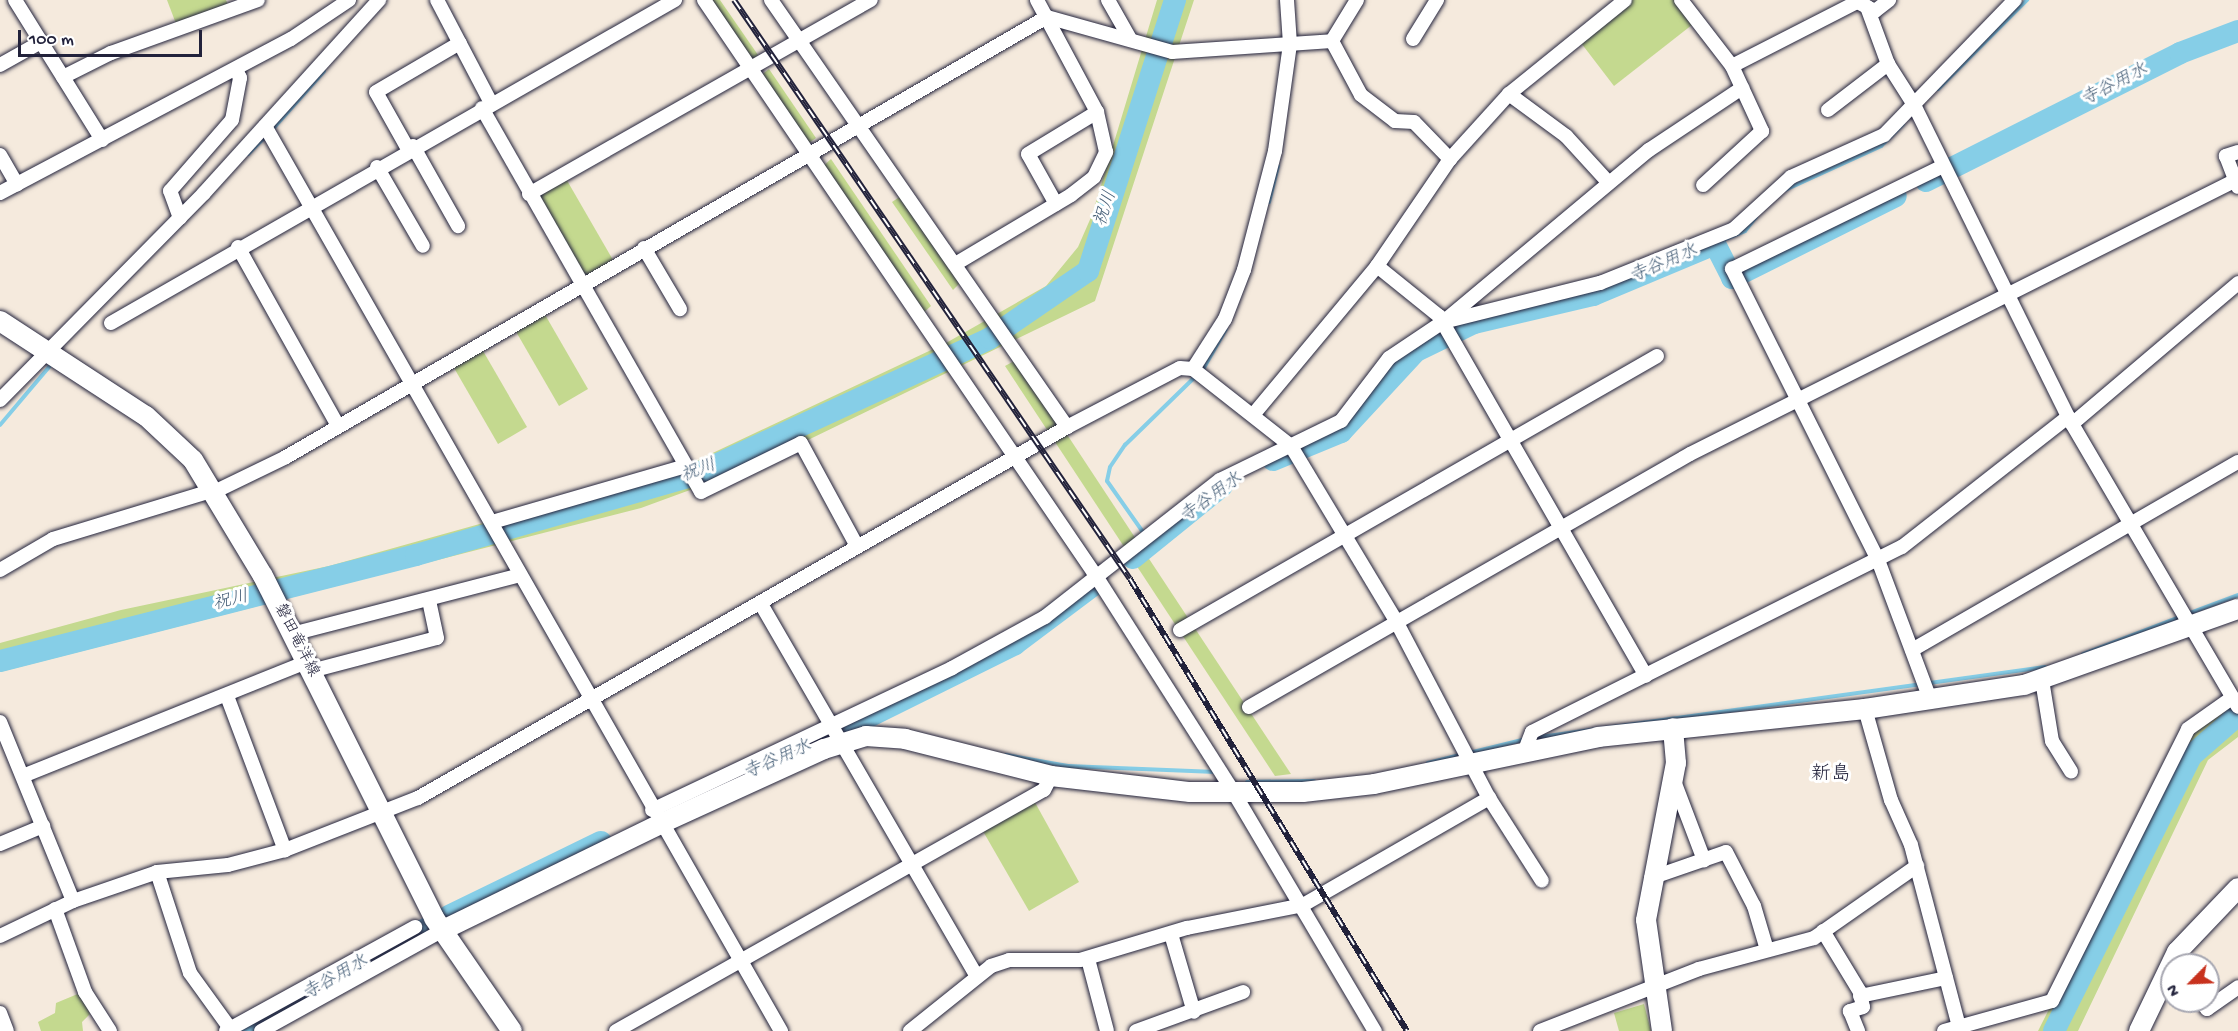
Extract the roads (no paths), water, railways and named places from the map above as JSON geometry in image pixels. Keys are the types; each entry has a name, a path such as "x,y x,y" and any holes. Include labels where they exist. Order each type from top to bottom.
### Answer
{"street":[{"path":"15,0 102,140"},
{"path":"63,77 111,53 258,0"},
{"path":"0,193 236,69 349,0"},
{"path":"0,400 50,354 180,218 379,0"},
{"path":"437,0 530,194 701,492 801,443 857,546"},
{"path":"111,323 377,167 675,0"},
{"path":"704,0 1094,573 1303,905 1375,1031"},
{"path":"771,0 957,263 1067,427"},
{"path":"530,194 871,0"},
{"path":"957,263 1056,204 1094,177 1106,152 1097,112 1037,0"},
{"path":"1108,0 1129,37"},
{"path":"1193,369 1225,319 1244,270 1275,151 1290,44 1287,0"},
{"path":"1332,41 1357,0"},
{"path":"1413,39 1437,0"},
{"path":"1601,0 1610,12"},
{"path":"1253,415 1377,266 1450,159 1509,94 1625,0"},
{"path":"1681,0 1732,66 1762,131 1703,185"},
{"path":"1859,3 1875,11 1889,0"},
{"path":"1443,322 1600,284 1734,229 1791,177 1874,143 1914,105 2015,0"},
{"path":"1732,66 1859,3"},
{"path":"1859,3 1888,64 1914,105 2070,420 2188,626 2235,702 2188,729 2052,1001 1944,1031"},
{"path":"0,570 53,539 211,492 286,457 410,381 860,126 1047,17 1129,37 1172,52 1332,41"},
{"path":"1332,41 1361,95 1395,121 1414,122 1450,159"},
{"path":"0,65 41,42"},
{"path":"458,226 376,92 460,44"},
{"path":"1828,110 1888,64"},
{"path":"180,218 170,191 232,120 236,69"},
{"path":"261,1031 443,930 829,725 1045,617 1094,573 1220,480 1341,421 1389,358 1443,322 1555,233 1608,182 1742,88"},
{"path":"1509,94 1566,136 1608,182"},
{"path":"1056,204 1028,154 1097,112"},
{"path":"265,126 492,522 656,817 781,1031"},
{"path":"1249,706 1561,528 1797,400 2237,184 2226,156 2238,152"},
{"path":"0,156 17,184"},
{"path":"1930,699 1878,560 1732,269 1943,166"},
{"path":"377,167 423,246"},
{"path":"238,247 337,424"},
{"path":"644,248 680,309"},
{"path":"1377,266 1443,322 1646,676"},
{"path":"1526,750 1532,732 1902,547 2070,420 2238,283"},
{"name":"磐田竜洋線","path":"0,321 171,436 211,492 263,576 381,815 443,930 512,1031"},
{"path":"1180,630 1657,356"},
{"path":"0,936 73,901 157,873 228,865 285,850 381,815 761,604 857,546 1067,427 1170,372 1193,369 1291,446 1396,621 1488,798 1542,881"},
{"path":"1911,650 2238,462"},
{"path":"492,522 686,466"},
{"path":"292,634 429,600 520,574"},
{"path":"23,776 308,666 437,638 429,600"},
{"path":"761,604 829,725 842,742 976,975"},
{"path":"656,817 842,742 866,736 905,740 1051,776 1234,793 1303,792 1374,784 1526,750 1673,728 1865,709 2042,680 2238,609"},
{"path":"2042,680 2052,741 2071,771"},
{"path":"227,696 285,850"},
{"path":"1865,709 1891,800 1917,866 1959,1027"},
{"path":"0,722 73,901"},
{"path":"1662,1031 1653,991 1646,920 1651,879 1673,777 1673,728"},
{"path":"616,1031 1044,790 1051,776"},
{"path":"1673,777 1704,860"},
{"path":"917,1028 976,975 1009,960 1088,958 1171,934 1303,905 1488,798"},
{"path":"0,844 43,826"},
{"path":"1651,879 1726,852 1754,906 1767,950"},
{"path":"1540,1031 1653,991 1699,969 1823,931 1917,866"},
{"path":"157,873 190,973 230,1030 415,927"},
{"path":"2182,953 2235,898"},
{"path":"55,909 85,992 110,1031"},
{"path":"1823,931 1860,996 1863,1007 1850,1011 1858,1031"},
{"path":"1171,934 1194,1012"},
{"path":"1088,958 1107,1031"},
{"path":"1860,996 1946,978"},
{"path":"2220,1000 2238,987"},
{"path":"2139,1031 2160,988"},
{"path":"1136,1031 1194,1012 1243,992"},
{"path":"0,1013 7,1031"}],"waterway":[{"name":"祝川","path":"0,661 416,555 692,476 990,338 1088,271 1175,0"},
{"path":"1938,89 2027,0"},
{"name":"寺谷用水","path":"1926,181 2180,53 2238,31"},
{"path":"271,131 324,71"},
{"path":"1785,190 1881,146 1903,124"},
{"path":"248,154 266,136"},
{"path":"1269,202 1278,166"},
{"name":"寺谷用水","path":"1273,460 1341,432 1416,351 1474,323 1593,295 1715,244 1732,278 1896,196"},
{"path":"1718,242 1745,231 1756,217"},
{"path":"1202,371 1226,329"},
{"path":"0,425 49,367"},
{"path":"1145,535 1107,481 1110,467 1125,445 1196,376"},
{"name":"寺谷用水","path":"1133,558 1222,486"},
{"name":"寺谷用水","path":"816,743 1015,644 1095,584"},
{"path":"2187,614 2238,595"},
{"path":"2083,654 2180,617"},
{"path":"1533,738 2045,667"},
{"path":"2054,1031 2191,756 2238,715"},
{"name":"寺谷用水","path":"859,725 870,727"},
{"path":"1469,753 1526,739"},
{"path":"1006,755 1068,766 1216,772"},
{"path":"1428,763 1461,755"},
{"path":"1247,782 1314,781"},
{"name":"寺谷用水","path":"449,916 601,842"},
{"name":"寺谷用水","path":"246,1031 427,928"}],"railway":[{"path":"734,0 1130,579 1407,1031"}],"district":[{"name":"新島","path":"1831,775"}]}
